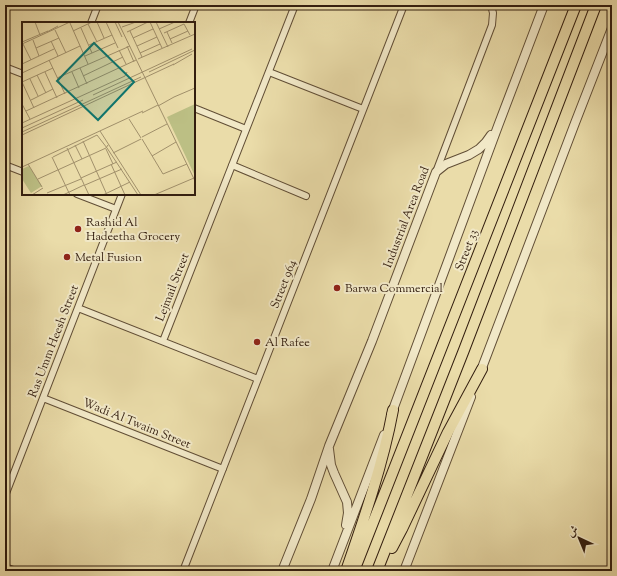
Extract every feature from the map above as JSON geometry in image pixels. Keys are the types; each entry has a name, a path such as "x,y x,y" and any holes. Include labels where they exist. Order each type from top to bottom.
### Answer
{"highway":[{"name":"Street 33","path":"354,571 576,5"},
{"path":"378,571 470,336 596,5"},
{"path":"378,571 402,529 448,432 482,369"},
{"path":"346,571 387,444 393,410"}],"street":[{"path":"91,22 98,5"},
{"path":"189,22 196,5"},
{"name":"Lejmail Street","path":"163,341 295,5"},
{"name":"Street 964","path":"183,571 404,5"},
{"name":"Industrial Area Road","path":"282,571 329,446 372,341 492,25 493,13 491,5"},
{"path":"332,571 544,5"},
{"path":"404,571 612,28"},
{"path":"5,67 22,74"},
{"path":"269,72 363,109"},
{"path":"195,108 246,129"},
{"path":"436,172 446,164 469,155 479,149 498,126"},
{"path":"5,165 22,172"},
{"path":"232,165 306,196"},
{"path":"79,195 116,210"},
{"name":"Ras Umm Heesh Street","path":"5,496 122,195"},
{"path":"78,308 258,379"},
{"name":"Wadi Al Twaim Street","path":"43,398 223,469"},
{"path":"329,446 334,473 347,502 348,513 340,550"},
{"path":"5,567 16,571"}],"place":[{"name":"Rashid Al Hadeetha Grocery","path":"78,229"},
{"name":"Metal Fusion","path":"67,257"},
{"name":"Barwa Commercial","path":"337,288"},
{"name":"Al Rafee","path":"257,342"}]}
